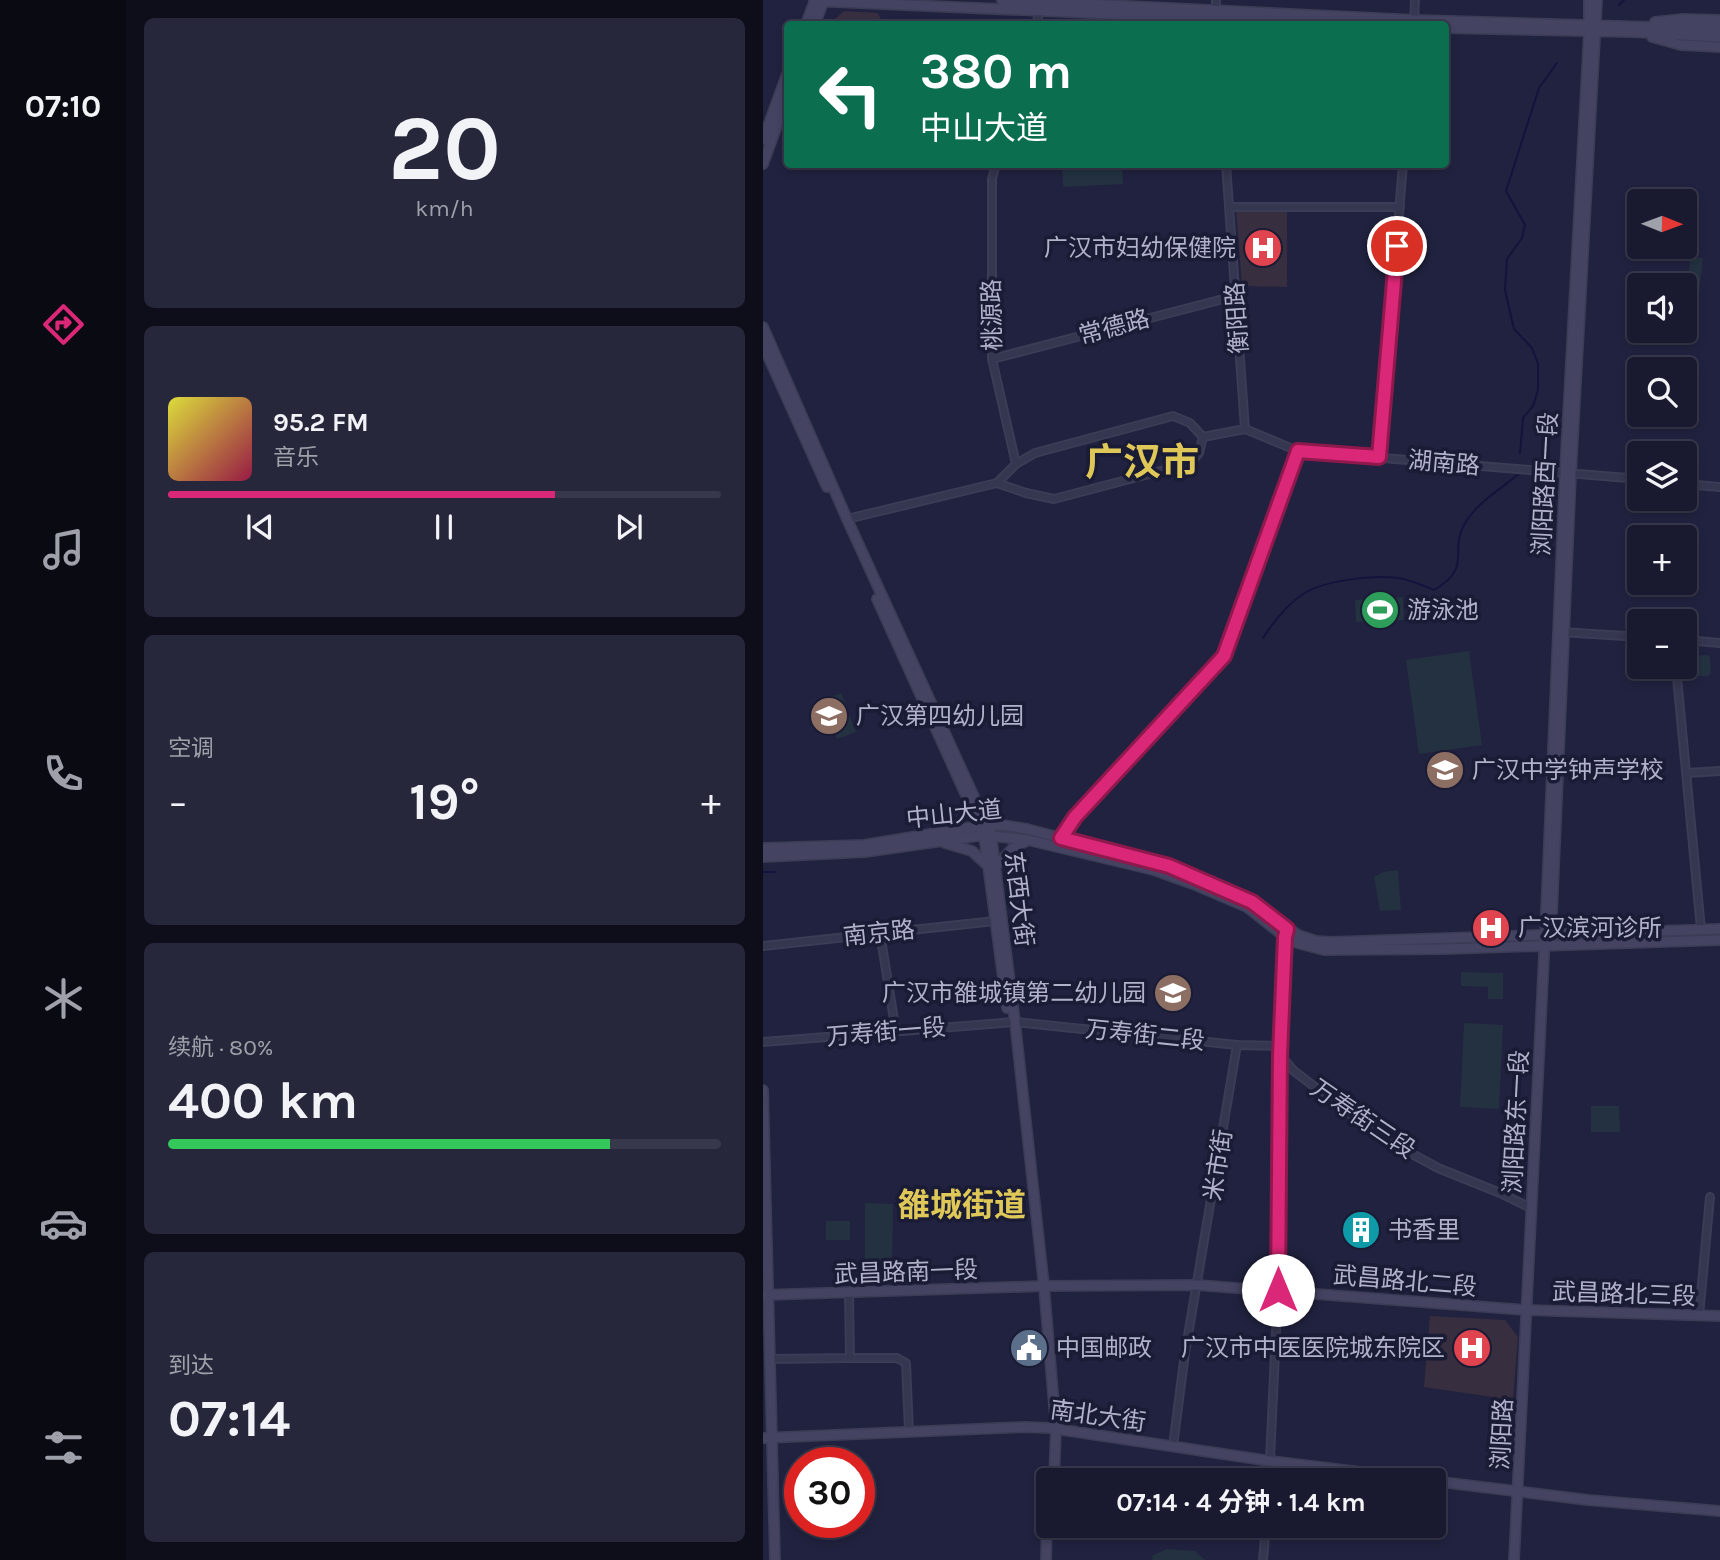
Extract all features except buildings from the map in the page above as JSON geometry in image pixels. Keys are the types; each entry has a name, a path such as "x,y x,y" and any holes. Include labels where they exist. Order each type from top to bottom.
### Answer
{"street":[{"path":"807,21 814,0 824,0 1040,11 1389,21"},
{"path":"816,21 824,0"},
{"path":"1002,0 1305,21"},
{"path":"1414,21 1415,0"},
{"path":"1589,0 1593,29"},
{"path":"1593,29 1597,0"},
{"path":"1037,21 1040,11"},
{"path":"1631,29 1683,19 1720,20"},
{"path":"1449,23 1593,29"},
{"path":"1449,28 1720,29"},
{"name":"浏阳路西一段","path":"1547,939 1568,472 1593,29"},
{"path":"1631,29 1720,37"},
{"path":"1631,29 1681,45 1720,47"},
{"path":"763,140 784,82"},
{"path":"763,164 784,106"},
{"name":"桃源路","path":"995,168 992,179 992,359 1016,464"},
{"name":"衡阳路","path":"1226,168 1245,429"},
{"path":"1379,457 1403,168"},
{"path":"1229,206 1399,207"},
{"name":"常德路","path":"992,359 1235,296"},
{"name":"东西大街","path":"763,327 985,830 1012,1022 1041,1287 1054,1468"},
{"name":"东西大街","path":"763,345 985,830"},
{"path":"847,519 997,483 1016,464 1035,453 1173,416 1190,423 1203,438"},
{"path":"1203,438 1245,429"},
{"name":"湖南路","path":"1245,429 1298,451 1627,478"},
{"path":"997,483 1054,499 1191,463 1199,453 1203,438"},
{"path":"1061,838 1075,817 1224,656 1298,451"},
{"path":"1697,485 1720,487"},
{"path":"1562,632 1627,636"},
{"path":"1697,641 1720,643"},
{"path":"1677,679 1701,929"},
{"path":"1686,773 1720,771"},
{"name":"中山大道","path":"763,848 864,845 1015,827 1169,866 1252,902 1286,933"},
{"name":"中山大道","path":"763,857 866,852 940,841 985,830 1154,870 1247,907 1286,933 1316,941 1547,939"},
{"path":"940,841 972,851 992,867 1012,849 1028,840"},
{"name":"东西大街","path":"992,867 996,921 1012,1022"},
{"name":"南京路","path":"763,946 996,921"},
{"path":"1547,939 1577,933 1720,929"},
{"path":"880,933 896,1032"},
{"path":"1270,1468 1278,1290 1280,1046 1286,933"},
{"path":"1547,939 1577,943 1720,940"},
{"name":"浏阳路东一段","path":"1527,1310 1547,939"},
{"name":"万寿街一段","path":"763,1042 1012,1022"},
{"name":"万寿街二段","path":"1012,1022 1237,1045 1280,1046"},
{"name":"米市街","path":"1173,1446 1237,1045"},
{"name":"万寿街三段","path":"1280,1055 1294,1071 1379,1136 1438,1168 1531,1208"},
{"path":"763,1090 766,1295 771,1359 768,1437 775,1560"},
{"path":"1699,1315 1710,1198"},
{"name":"武昌路南一段","path":"766,1295 1197,1285"},
{"name":"武昌路北二段","path":"1197,1285 1527,1310"},
{"path":"849,1294 850,1358"},
{"name":"武昌路北三段","path":"1527,1310 1720,1316"},
{"name":"浏阳路","path":"1514,1560 1527,1310"},
{"path":"771,1359 897,1357 906,1363 909,1431"},
{"name":"东西大街","path":"1049,1468 1053,1428"},
{"name":"南北大街","path":"768,1437 1053,1428 1327,1468"},
{"path":"1446,1483 1720,1511"},
{"name":"东西大街","path":"1046,1560 1047,1538"},
{"path":"1051,1560 1052,1538"},
{"path":"1263,1560 1265,1538"}],"shaded area":[{"path":"844,11 878,13 882,21 832,21"},
{"path":"1062,168 1122,168 1123,184 1063,187"},
{"name":"广汉市妇幼保健院","path":"1236,210 1287,211 1287,287 1242,286"},
{"path":"1703,258 1699,295 1697,273 1689,273 1690,259"},
{"name":"游泳池","path":"1403,597 1404,620 1356,622 1355,600"},
{"path":"1469,651 1482,745 1419,754 1406,660"},
{"path":"1697,656 1710,657 1711,673 1708,676 1697,676"},
{"path":"841,693 856,732 837,739 822,700"},
{"path":"1398,870 1401,910 1380,911 1374,877 1383,872"},
{"path":"1461,972 1503,973 1503,999 1488,999 1488,987 1461,986"},
{"path":"1464,1023 1503,1025 1499,1109 1460,1107"},
{"path":"1591,1106 1619,1106 1620,1132 1591,1132"},
{"path":"865,1203 893,1204 892,1265 865,1264"},
{"path":"826,1221 850,1221 850,1240 826,1240"},
{"name":"广汉市中医医院城东院区","path":"1430,1316 1505,1320 1518,1337 1513,1400 1424,1387"},
{"path":"1167,1549 1195,1551 1205,1560 1152,1560 1153,1555"}],"waterway":[{"path":"1619,5 1624,0"},
{"path":"1520,453 1523,418 1533,406 1538,390 1538,364 1532,348 1514,329 1505,290 1507,259 1522,238 1525,225 1506,191 1539,88 1557,63"},
{"path":"1263,638 1291,603 1323,585 1362,578 1387,577 1407,580 1434,590 1446,582 1457,567 1460,535 1469,517 1482,503 1520,473"},
{"path":"763,872 775,872"}],"place":[{"name":"广汉市妇幼保健院","path":"1263,248"},
{"name":"游泳池","path":"1380,610"},
{"name":"广汉第四幼儿园","path":"829,716"},
{"name":"广汉中学钟声学校","path":"1445,770"},
{"name":"广汉滨河诊所","path":"1491,928"},
{"name":"广汉市雒城镇第二幼儿园","path":"1173,993"},
{"name":"书香里","path":"1361,1230"},
{"name":"中国邮政","path":"1029,1348"},
{"name":"广汉市中医医院城东院区","path":"1472,1348"}],"district":[{"name":"广汉市","path":"1142,462"},
{"name":"雒城街道","path":"962,1205"}],"route":[{"path":"1278,1290 1280,1046 1287,929 1252,902 1169,866 1061,838 1075,817 1224,656 1298,451 1379,457 1397,246"}]}
